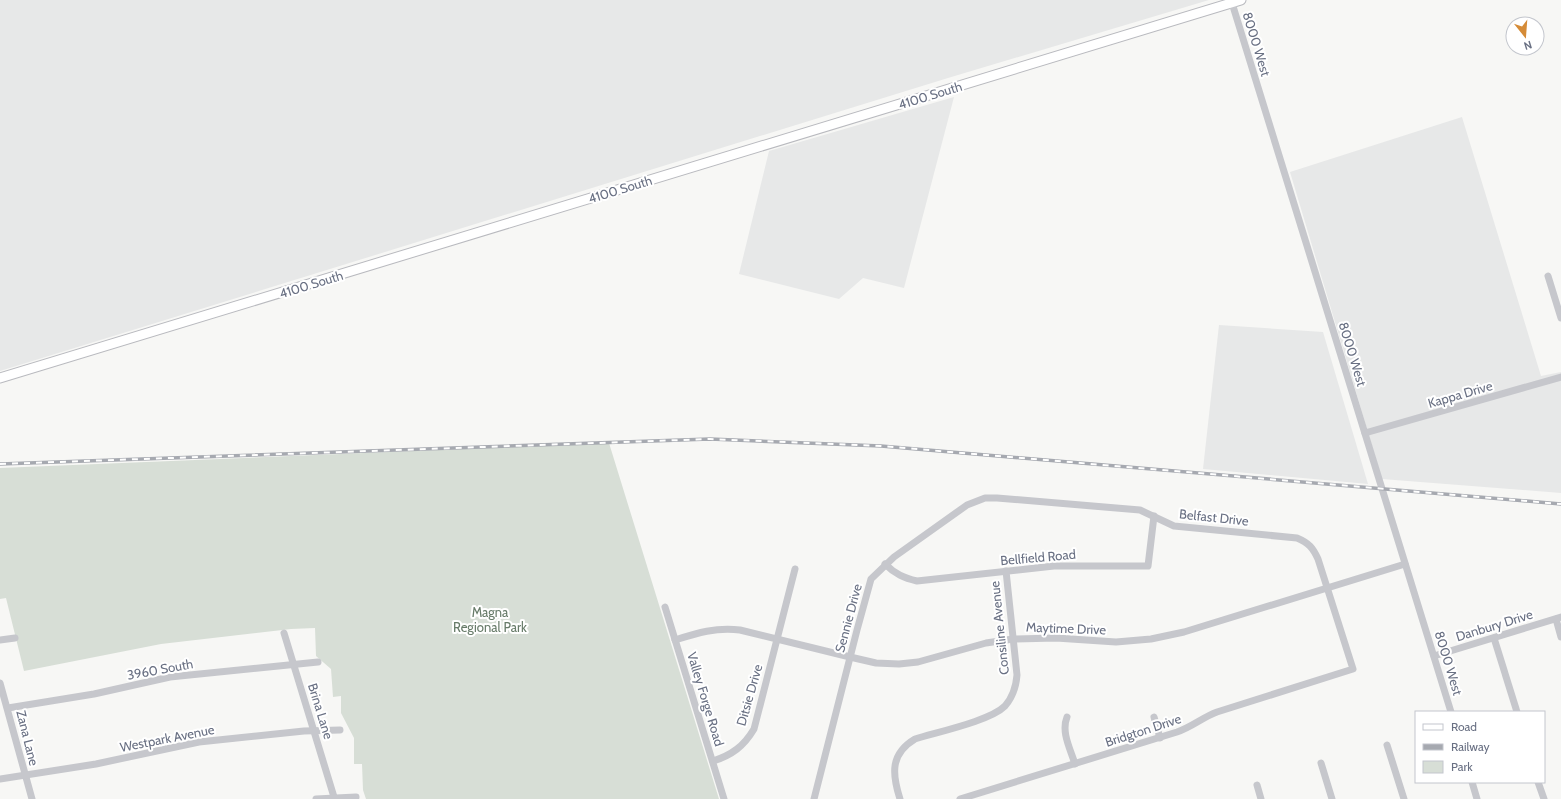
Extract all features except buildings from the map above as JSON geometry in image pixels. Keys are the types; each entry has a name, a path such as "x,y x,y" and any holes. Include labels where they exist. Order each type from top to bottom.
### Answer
{"main road":[{"name":"4100 South","path":"0,378 1236,1"}],"street":[{"name":"8000 West","path":"1236,1 1365,433 1451,711"},
{"path":"1548,276 1560,308 1561,318"},
{"name":"Kappa Drive","path":"1365,433 1561,377"},
{"name":"Belfast Drive","path":"985,498 1140,510 1174,526 1297,538 1302,540 1313,548 1328,588 1353,669"},
{"name":"Sennie Drive","path":"814,799 868,586 874,575 885,564 967,505 985,498"},
{"name":"Bellfield Road","path":"885,564 899,576 917,581 1054,566 1148,566 1154,516"},
{"name":"Maytime Drive","path":"676,640 706,630 724,628 740,630 876,663 912,663 986,643 1013,640 1056,638 1116,642 1151,639 1184,632 1405,564"},
{"name":"Ditsie Drive","path":"713,761 733,753 742,747 754,729 795,569"},
{"name":"Consiline Avenue","path":"900,799 893,774 898,757 908,743 915,739 996,713 1010,699 1016,688 1017,675 1006,571"},
{"name":"Valley Forge Road","path":"665,607 724,799"},
{"path":"1558,618 1561,637"},
{"name":"Danbury Drive","path":"1434,656 1558,618"},
{"name":"Brina Lane","path":"284,633 334,797"},
{"path":"0,640 15,638"},
{"path":"1494,638 1517,711"},
{"name":"3960 South","path":"8,708 94,694 170,677 318,662"},
{"name":"Bridgton Drive","path":"960,799 972,797 1160,738 1194,726 1204,718 1217,712 1353,669"},
{"name":"Zana Lane","path":"0,683 32,799"},
{"path":"1067,717 1064,724 1065,732 1075,764"},
{"path":"1154,717 1160,738"},
{"name":"Westpark Avenue","path":"0,779 96,764 199,742 314,731 340,730"},
{"path":"1387,745 1404,799"},
{"path":"1321,763 1332,799"},
{"path":"1472,783 1477,799"},
{"path":"1538,783 1544,799"},
{"path":"1257,785 1261,799"},
{"path":"316,799 356,797"}],"shaded area":[{"path":"0,0 1209,0 948,78 0,371"},
{"path":"954,97 904,288 863,278 839,299 739,274 769,151"},
{"path":"1462,117 1541,376 1561,372 1561,493 1382,479 1290,172"},
{"path":"1219,325 1323,332 1368,484 1203,469"}],"green space":[{"name":"Magna Regional Park","path":"609,443 719,799 366,799 363,790 362,764 354,764 354,738 341,713 341,696 333,697 331,669 316,656 315,628 291,629 161,644 24,671 6,598 0,599 0,468"}],"railway":[{"path":"0,464 710,439 881,446 1561,504"}]}
